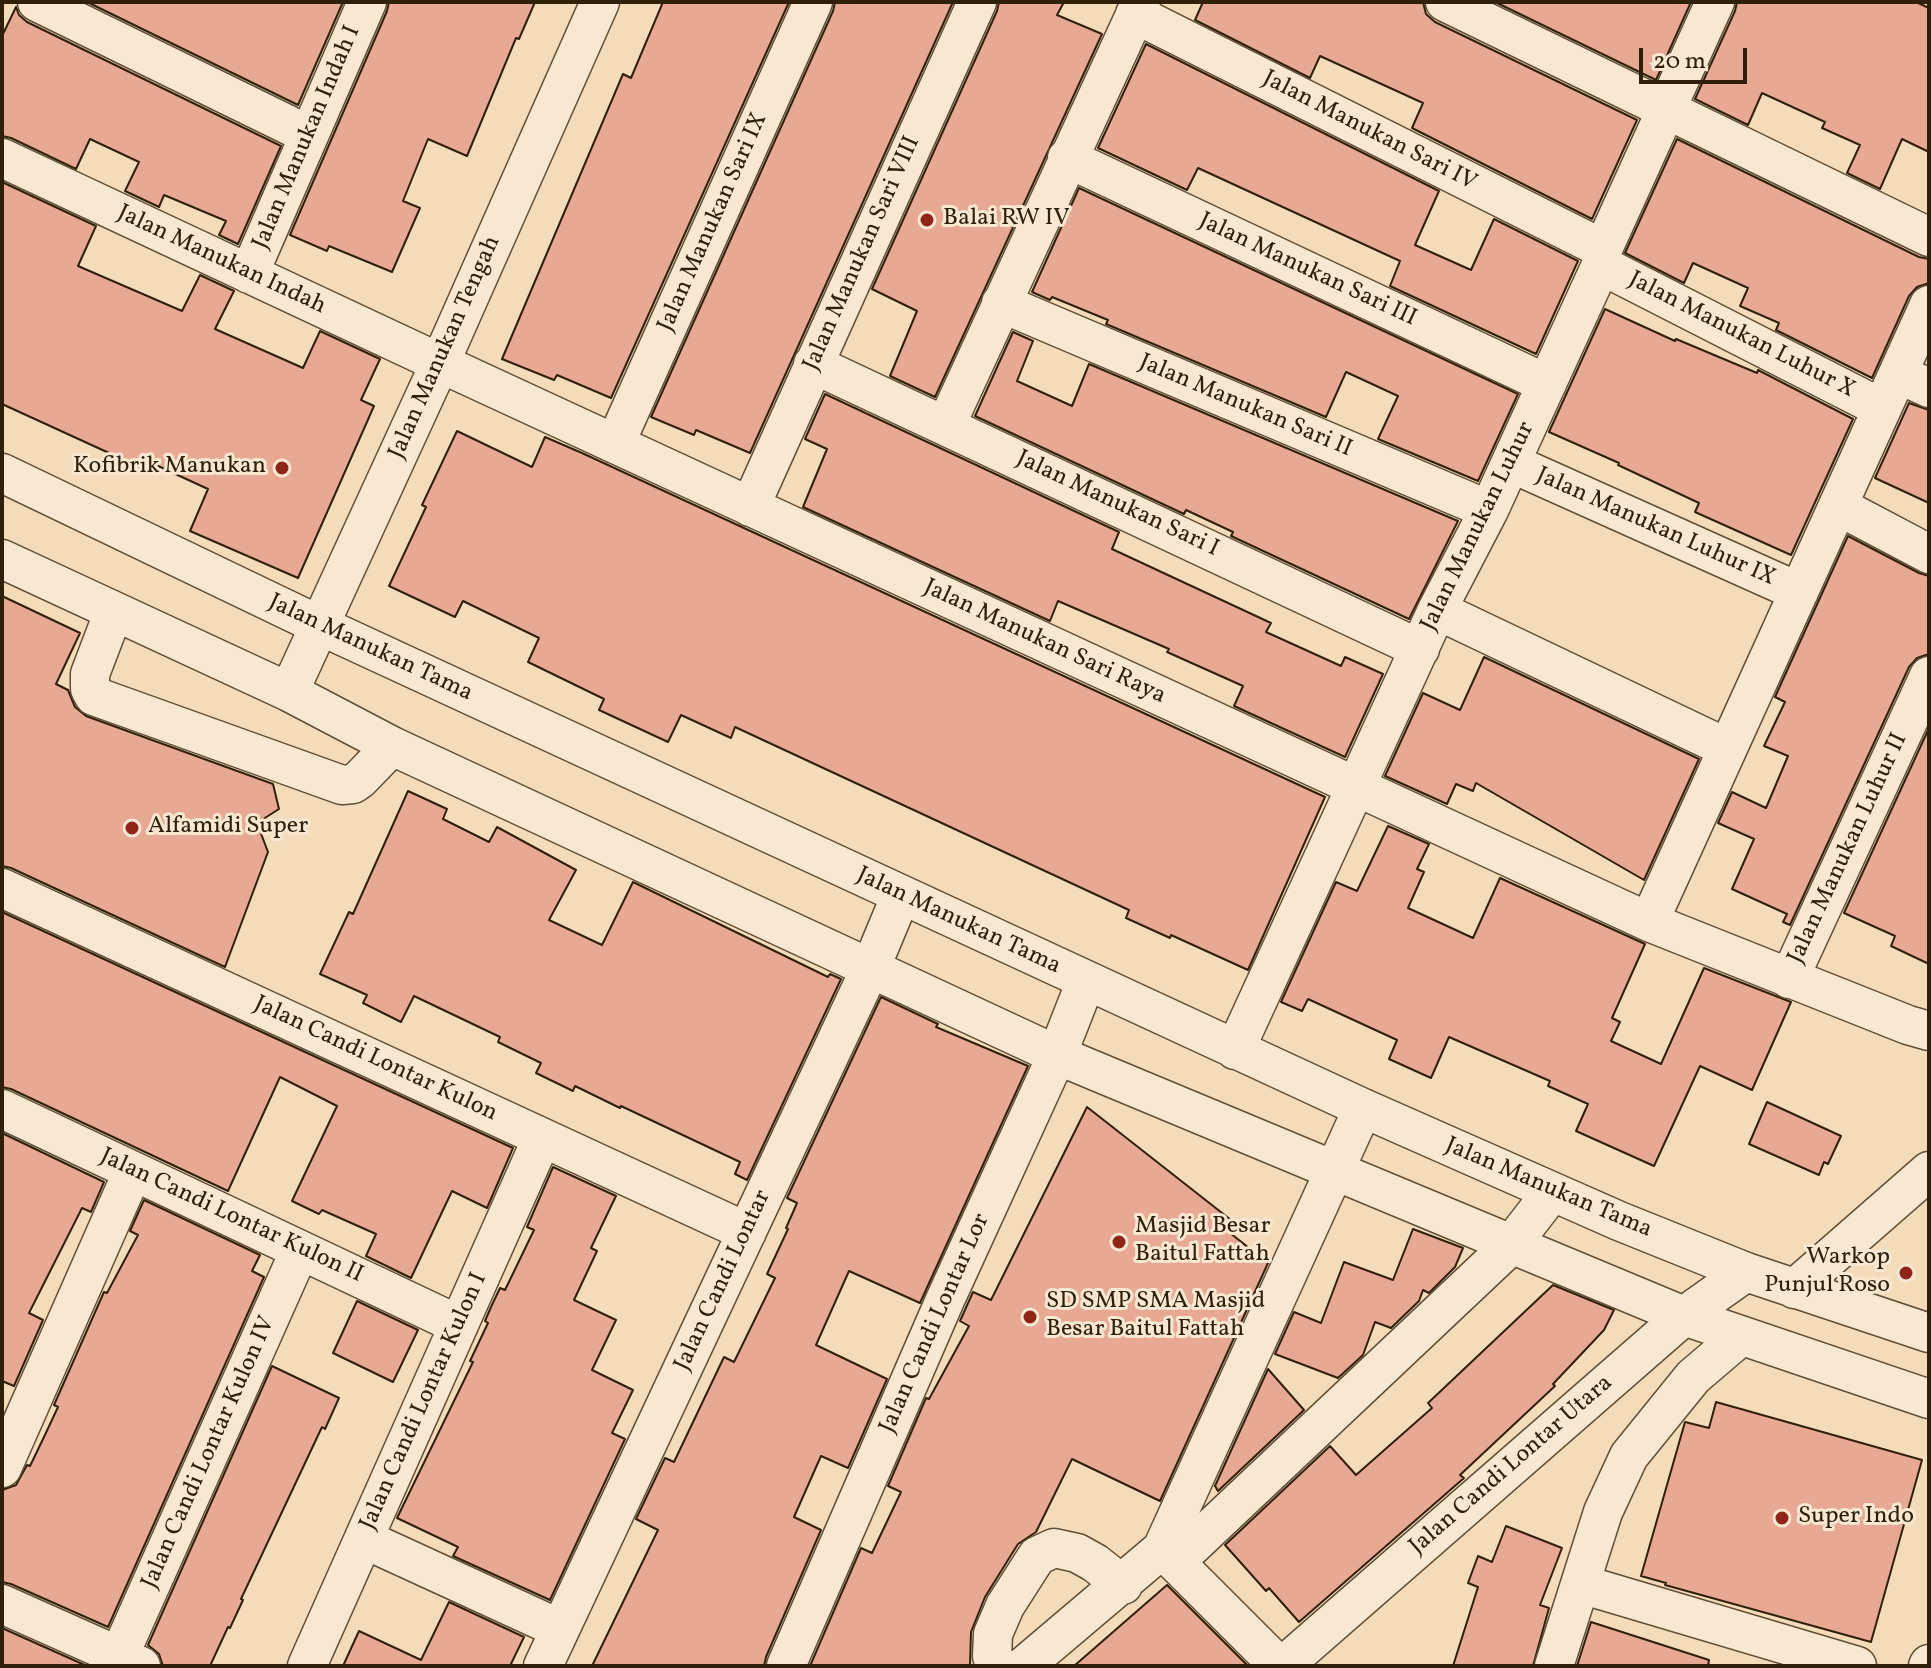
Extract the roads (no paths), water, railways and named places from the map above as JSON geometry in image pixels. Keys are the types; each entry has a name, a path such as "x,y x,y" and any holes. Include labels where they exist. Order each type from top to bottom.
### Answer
{"street":[{"path":"37,2 309,135"},
{"name":"Jalan Manukan Indah I","path":"249,274 367,2"},
{"name":"Jalan Manukan Tengah","path":"289,692 440,363 600,2"},
{"name":"Jalan Manukan Sari IX","path":"615,444 813,2"},
{"name":"Jalan Manukan Sari VIII","path":"750,507 977,2"},
{"path":"1445,2 1929,237"},
{"name":"Jalan Manukan Luhur","path":"1235,1050 1437,610 1511,463 1715,2"},
{"path":"946,425 1138,8"},
{"name":"Jalan Manukan Sari IV","path":"1138,8 1602,257"},
{"name":"Jalan Manukan Indah","path":"2,158 440,363"},
{"name":"Jalan Manukan Sari III","path":"1067,158 1547,384"},
{"name":"Jalan Manukan Luhur X","path":"1602,257 1881,408"},
{"name":"Jalan Manukan Sari II","path":"1001,303 1489,510"},
{"path":"1649,922 1881,408 1914,381 1929,305"},
{"name":"Jalan Manukan Sari Raya","path":"440,363 1649,922 1929,1031"},
{"name":"Jalan Manukan Sari I","path":"813,364 1420,649"},
{"name":"Jalan Manukan Luhur IX","path":"1511,463 1799,592"},
{"name":"Jalan Manukan Tama","path":"2,473 321,626 1363,1108 1552,1192 1746,1272 1929,1333"},
{"path":"1838,506 1929,554"},
{"path":"2,559 289,692 392,746 1057,1055 1684,1316 1929,1399"},
{"path":"1437,610 1727,748"},
{"path":"114,611 90,674 90,689 94,696 342,785 360,779 392,746"},
{"name":"Jalan Manukan Luhur II","path":"1789,979 1929,676"},
{"name":"Jalan Candi Lontar Kulon","path":"2,888 747,1232"},
{"name":"Jalan Candi Lontar","path":"543,1666 871,967 901,895"},
{"name":"Jalan Candi Lontar Lor","path":"786,1666 958,1306 1086,981"},
{"path":"1169,1556 1363,1108"},
{"name":"Jalan Candi Lontar Kulon II","path":"2,1109 459,1325"},
{"name":"Jalan Candi Lontar Kulon I","path":"307,1666 542,1138"},
{"path":"2,1468 133,1171"},
{"path":"1794,1289 1929,1171"},
{"path":"1024,1666 1123,1585 1169,1556 1511,1245 1552,1192"},
{"name":"Jalan Candi Lontar Kulon IV","path":"130,1661 300,1250"},
{"name":"Jalan Candi Lontar Utara","path":"1281,1666 1684,1316 1746,1272"},
{"path":"1554,1666 1603,1512 1629,1456 1693,1377 1741,1336"},
{"path":"364,1539 560,1629"},
{"path":"999,1666 992,1656 993,1634 1011,1595 1037,1556 1054,1548 1077,1553 1123,1585"},
{"path":"1169,1556 1281,1666"},
{"path":"1581,1584 1857,1666"},
{"path":"2,1604 130,1661"}],"place":[{"name":"Balai RW IV","path":"927,220"},
{"name":"Kofibrik Manukan","path":"282,468"},
{"name":"Alfamidi Super","path":"132,828"},
{"name":"Masjid Besar Baitul Fattah","path":"1119,1242"},
{"name":"Warkop Punjul Roso","path":"1906,1273"},
{"name":"SD SMP SMA Masjid Besar Baitul Fattah","path":"1030,1317"},
{"name":"Super Indo","path":"1782,1518"}]}
